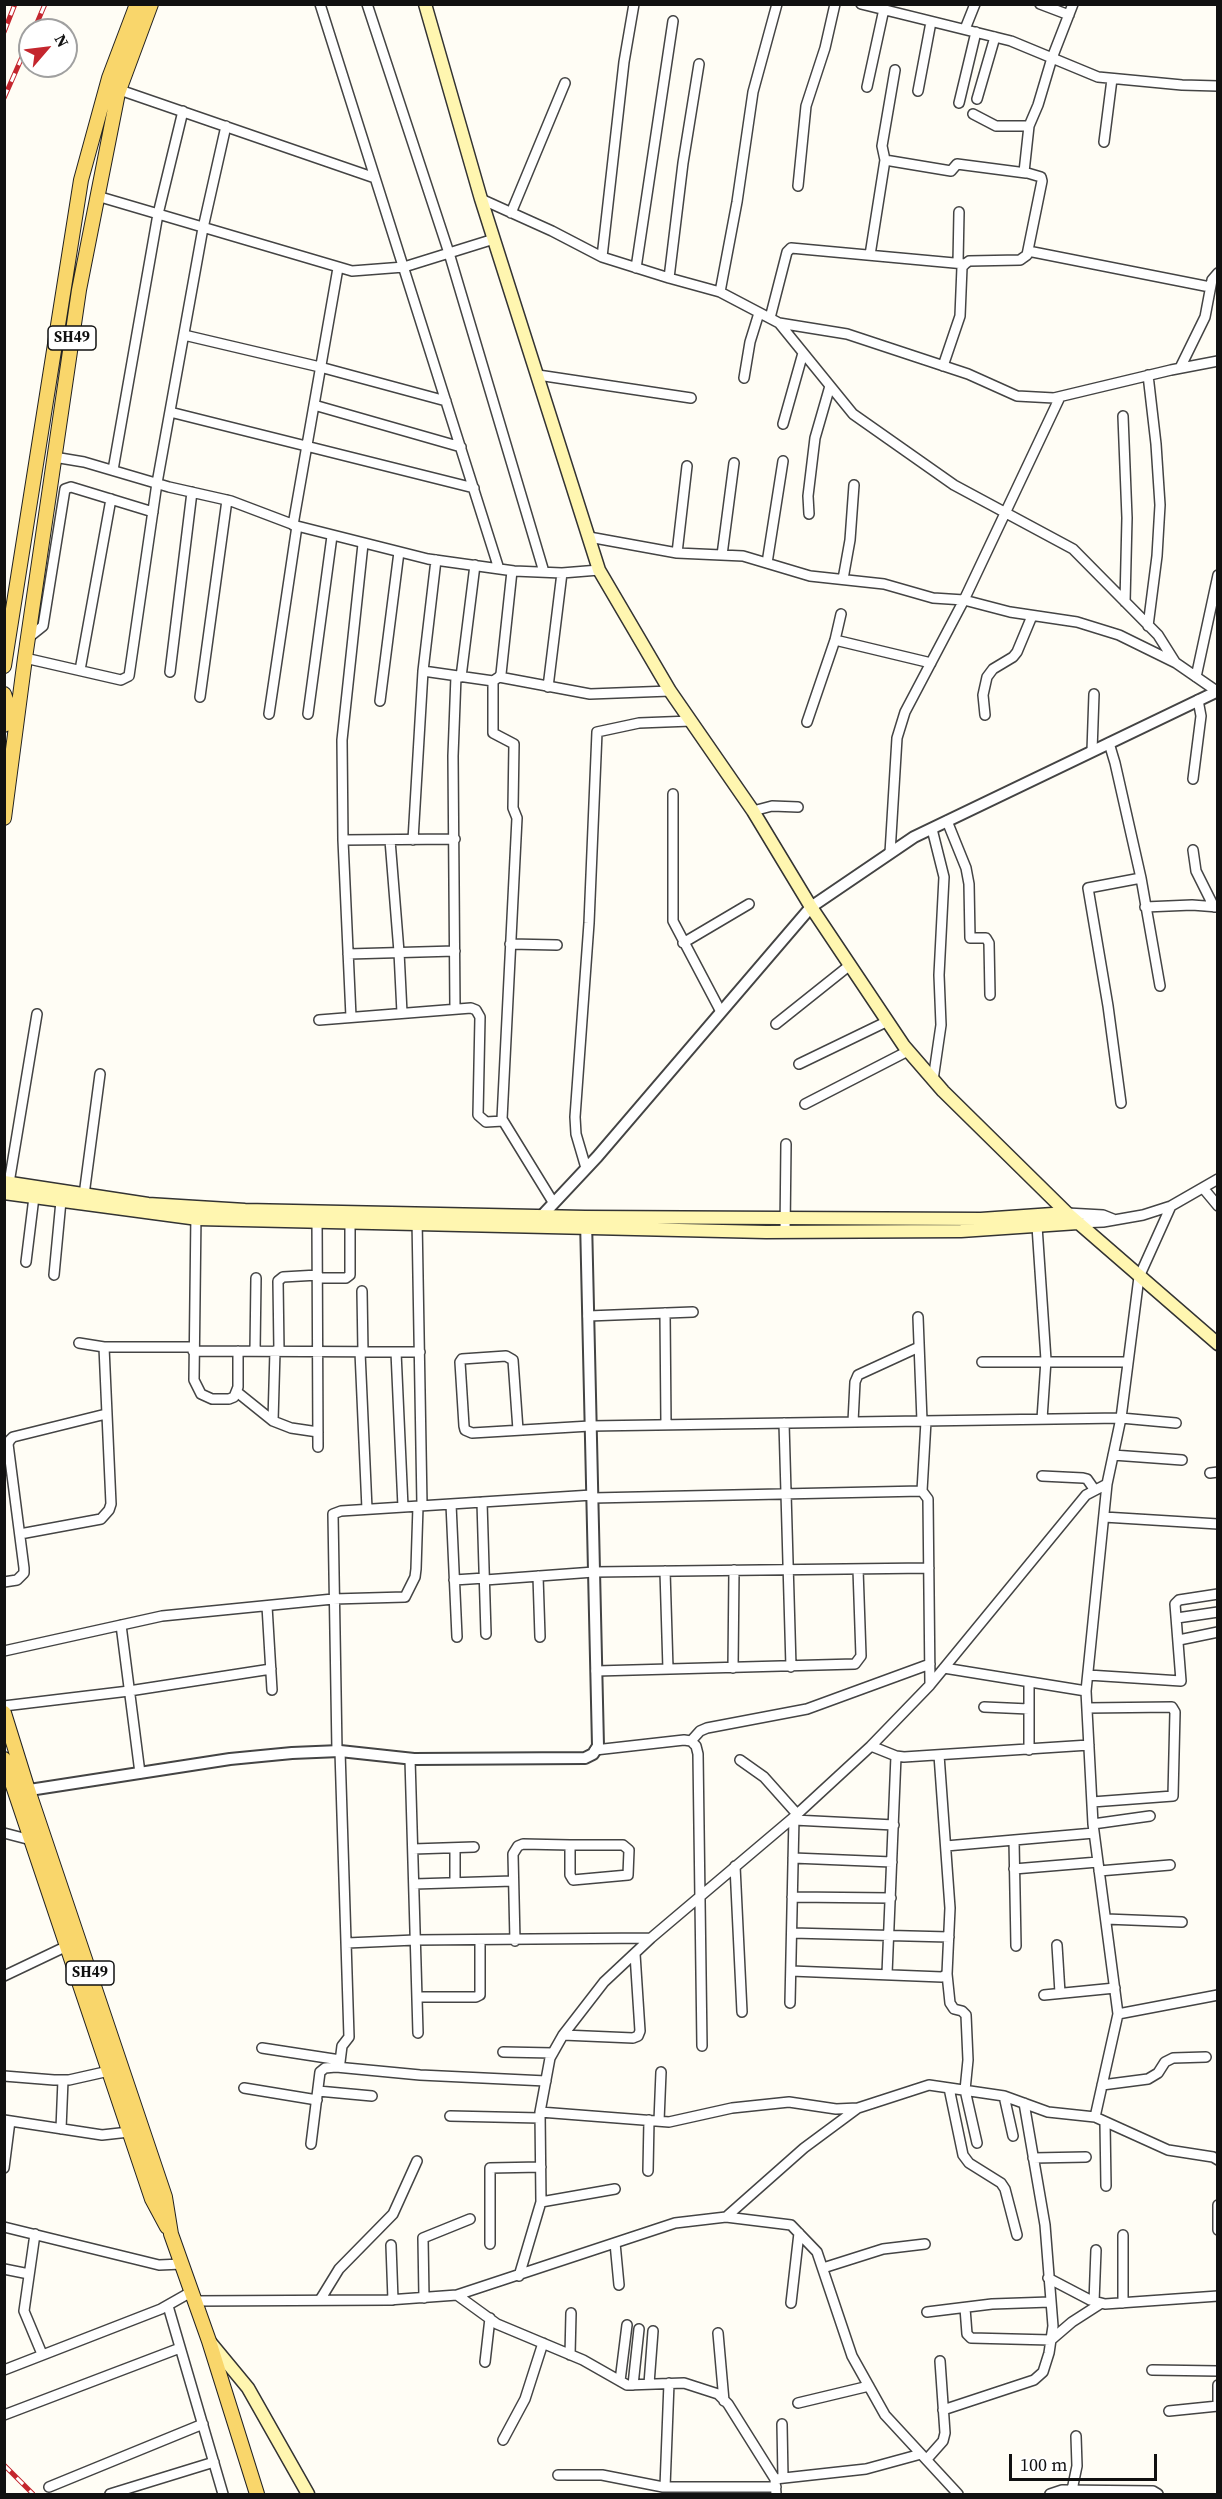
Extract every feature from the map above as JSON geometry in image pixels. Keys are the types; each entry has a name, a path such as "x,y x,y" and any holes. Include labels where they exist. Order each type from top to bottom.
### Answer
{"main road":[{"path":"425,4 481,199 599,570 670,691 753,811 811,907 908,1051 933,1080 1067,1213 1218,1344"},
{"name":"SH49","path":"4,666 79,187 143,7"},
{"name":"SH49","path":"4,818 54,457 113,87"},
{"path":"4,725 6,699 21,690"},
{"path":"6,1186 34,1197 61,1201 106,1203 196,1213 417,1219 534,1227 586,1222 786,1218 981,1219 1067,1213"},
{"path":"6,1186 84,1195 106,1203"},
{"path":"317,1216 350,1221 541,1215 586,1222 785,1232 961,1231 1078,1222"},
{"name":"SH49","path":"4,1713 31,1840 152,2199 171,2234 209,2341 257,2494"},
{"name":"SH49","path":"4,1759 22,1791 165,2197 171,2234"},
{"path":"209,2341 248,2388 308,2494"}],"street":[{"path":"320,4 499,569"},
{"path":"367,4 449,253 544,572"},
{"path":"602,257 624,62 634,4"},
{"path":"720,292 737,202 753,92 777,4"},
{"path":"798,186 806,106 825,48 835,4"},
{"path":"861,4 995,37 1098,77 1182,86 1218,86"},
{"path":"965,29 975,4"},
{"path":"1040,4 1069,15"},
{"path":"1026,173 1023,170 1029,126 1073,4"},
{"path":"867,87 884,9"},
{"path":"636,268 673,21"},
{"path":"918,91 931,22"},
{"path":"959,103 976,32"},
{"path":"977,99 995,37"},
{"path":"669,278 683,163 699,64"},
{"path":"870,255 885,160 882,146 895,70"},
{"path":"1104,142 1112,79"},
{"path":"511,213 565,82"},
{"path":"113,87 375,178"},
{"path":"114,470 158,214 183,111"},
{"path":"973,114 996,126 1029,126"},
{"path":"25,658 121,680 129,676 157,483 203,228 226,126"},
{"path":"770,318 787,252 791,248 961,263 1025,259 1041,177 957,164 951,171 885,160"},
{"path":"97,196 338,268 360,271 404,267 494,238"},
{"path":"481,199 602,257 720,292 779,323 847,334 968,374 1017,396 1060,397 1148,375 1218,361"},
{"path":"943,366 960,316 962,267 958,212"},
{"path":"1028,251 1210,287"},
{"path":"269,714 306,447 338,268"},
{"path":"1180,368 1205,317 1210,287 1213,277 1218,273"},
{"path":"744,378 750,342 759,313"},
{"path":"779,323 853,414 954,485 1073,549 1158,635 1176,663"},
{"path":"184,335 320,367 446,401"},
{"path":"783,424 803,353"},
{"path":"538,375 691,398"},
{"path":"1148,375 1160,505 1157,556 1148,626"},
{"path":"809,514 808,496 815,438 830,386"},
{"path":"890,853 897,738 905,712 964,600 1060,397"},
{"path":"314,405 461,447"},
{"path":"170,412 474,488"},
{"path":"1123,416 1127,518 1125,602"},
{"path":"54,457 114,470 227,500 295,526 332,536 436,560 513,571 562,573 599,570"},
{"path":"767,563 783,461"},
{"path":"722,555 734,463"},
{"path":"677,553 687,466"},
{"path":"843,579 850,540 854,485"},
{"path":"28,638 43,626 65,489 71,487 153,512"},
{"path":"170,672 192,492"},
{"path":"80,670 111,499"},
{"path":"200,697 227,500"},
{"path":"308,714 332,536"},
{"path":"589,537 677,553 743,556 810,576 884,584 933,598 964,600 1032,616 1077,622 1119,635 1176,663 1217,692"},
{"path":"351,1017 343,840 343,727 363,544"},
{"path":"380,701 399,552"},
{"path":"413,840 423,671 436,560"},
{"path":"455,1009 453,756 459,676 476,565"},
{"path":"513,571 501,674 496,679 493,733 514,744 513,808 517,818 501,1109 503,1121 553,1202"},
{"path":"548,687 562,573"},
{"path":"1196,677 1218,575"},
{"path":"807,722 835,640 841,614"},
{"path":"985,716 983,695 987,677 993,669 1013,657 1032,616"},
{"path":"835,640 931,663"},
{"path":"423,671 496,679 590,694 670,691"},
{"path":"534,1227 541,1215 586,1168 811,907 914,837 1217,692"},
{"path":"1092,751 1094,694"},
{"path":"1193,779 1201,716 1198,700"},
{"path":"586,1168 576,1134 575,1118 589,923 597,732 639,723 691,721"},
{"path":"1109,743 1141,878 1160,986"},
{"path":"673,794 673,921 721,1012"},
{"path":"753,811 772,806 798,807"},
{"path":"947,821 966,868 969,884 970,938 986,938 989,943 990,995"},
{"path":"932,829 944,877 939,975 941,1025 933,1080"},
{"path":"343,840 455,839"},
{"path":"390,840 402,1013"},
{"path":"1193,850 1196,872 1216,907"},
{"path":"1121,1103 1108,1006 1088,888 1141,878"},
{"path":"683,943 749,904"},
{"path":"1145,907 1192,905 1216,907"},
{"path":"510,944 557,945"},
{"path":"348,954 455,951"},
{"path":"776,1024 850,965"},
{"path":"319,1020 471,1008 478,1013 478,1115 486,1122 503,1121"},
{"path":"6,1186 37,1014"},
{"path":"799,1064 888,1021"},
{"path":"805,1104 908,1051"},
{"path":"84,1195 100,1074"},
{"path":"785,1232 786,1144"},
{"path":"1078,1222 1103,1222 1131,1218 1171,1206 1218,1179"},
{"path":"1203,1188 1218,1206"},
{"path":"26,1262 34,1197"},
{"path":"54,1275 61,1201"},
{"path":"1095,2117 1118,2014 1094,1828 1086,1691 1107,1484 1121,1418 1139,1277 1171,1206"},
{"path":"196,1213 193,1349 194,1380 201,1394 212,1399 229,1399 237,1392 238,1351"},
{"path":"1067,1213 1103,1215 1113,1219"},
{"path":"317,1216 318,1447"},
{"path":"4,1651 162,1616 333,1599 402,1598 408,1594 416,1569 420,1506 417,1219"},
{"path":"273,1421 278,1281 283,1277 346,1278 350,1275 350,1221"},
{"path":"22,1791 240,1758 292,1753 338,1751 410,1759 585,1758 595,1750 598,1746 586,1222"},
{"path":"1037,1226 1046,1360 1042,1419"},
{"path":"255,1351 256,1278"},
{"path":"362,1292 367,1509"},
{"path":"588,1316 693,1312"},
{"path":"665,1313 666,1425"},
{"path":"918,1317 924,1421 922,1491 928,1499 930,1685"},
{"path":"79,1343 104,1347 238,1351 420,1352"},
{"path":"20,1534 101,1519 106,1516 111,1504 104,1347"},
{"path":"853,1422 855,1382 858,1375 919,1347"},
{"path":"396,1352 404,1507"},
{"path":"518,1430 513,1360 507,1356 462,1359 460,1362 465,1430 472,1433 590,1426 1042,1419 1121,1418 1176,1423"},
{"path":"982,1362 1046,1360 1128,1362"},
{"path":"237,1392 273,1421 291,1428 318,1432"},
{"path":"4,1582 17,1580 24,1573 8,1444 10,1440 13,1437 106,1414"},
{"path":"784,1423 791,1667"},
{"path":"1113,1455 1182,1460"},
{"path":"1042,1476 1087,1479 1094,1489"},
{"path":"519,2276 542,2202 540,2115 553,2053 563,2035 604,1982 651,1938 795,1817 872,1746 930,1685 1086,1495 1107,1484"},
{"path":"338,2063 342,2046 349,2037 333,1599 333,1514 341,1511 367,1509 592,1496 922,1491"},
{"path":"482,1502 486,1634"},
{"path":"451,1504 457,1637"},
{"path":"1104,1517 1218,1524"},
{"path":"454,1580 594,1572 928,1568"},
{"path":"596,1671 849,1666 859,1661 858,1569"},
{"path":"733,1668 734,1570"},
{"path":"665,1571 668,1669"},
{"path":"538,1576 540,1637"},
{"path":"1088,1675 1181,1681 1176,1602 1218,1594"},
{"path":"267,1606 272,1690"},
{"path":"1177,1618 1218,1612"},
{"path":"121,1625 140,1773"},
{"path":"1179,1640 1218,1632"},
{"path":"691,1741 706,1728 807,1709 930,1664"},
{"path":"944,1668 1086,1691"},
{"path":"4,1706 129,1691 271,1670"},
{"path":"1029,1682 1029,1750"},
{"path":"984,1707 1029,1709"},
{"path":"1087,1708 1172,1707 1175,1712 1173,1796 1092,1802"},
{"path":"595,1750 691,1741"},
{"path":"691,1741 698,1754 702,2046"},
{"path":"872,1746 896,1756 1089,1745"},
{"path":"939,1755 950,1908 947,1974 950,2003 954,2009 966,2015 968,2060 965,2090 976,2142"},
{"path":"887,1974 896,1756"},
{"path":"410,1759 418,2033"},
{"path":"740,1760 764,1777 795,1817 790,2003"},
{"path":"946,1846 1014,1840 1094,1828 1150,1816"},
{"path":"795,1817 894,1825"},
{"path":"4,1833 31,1840"},
{"path":"1014,1840 1016,1946"},
{"path":"514,1941 513,1854 514,1849 518,1846 570,1845 627,1847 629,1850 628,1875 573,1880 570,1875 570,1845"},
{"path":"413,1849 474,1847"},
{"path":"454,1882 455,1848"},
{"path":"793,1858 892,1862"},
{"path":"1014,1869 1170,1865"},
{"path":"735,1866 742,2012"},
{"path":"414,1884 513,1881"},
{"path":"792,1897 891,1898"},
{"path":"1106,1919 1182,1922"},
{"path":"792,1933 949,1937"},
{"path":"347,1943 416,1940 514,1941 651,1938"},
{"path":"417,1997 476,1997 480,1995 480,1940"},
{"path":"4,1976 67,1946"},
{"path":"1057,1946 1060,1993"},
{"path":"563,2035 633,2038 638,2036 640,2031 635,1954"},
{"path":"791,1971 942,1977 947,1974"},
{"path":"1044,1995 1115,1988"},
{"path":"1118,2014 1218,1995"},
{"path":"262,2048 338,2063 420,2075 546,2081"},
{"path":"503,2052 553,2053"},
{"path":"1102,2085 1148,2079 1158,2073 1166,2062 1173,2058 1206,2056"},
{"path":"311,2144 322,2069 338,2063"},
{"path":"4,2076 63,2080 109,2071"},
{"path":"648,2171 661,2072"},
{"path":"61,2129 63,2080"},
{"path":"450,2116 540,2115 669,2122 732,2108 789,2102 836,2109 858,2108 929,2085 1004,2096 1048,2112 1095,2117 1168,2150 1214,2157 1218,2160"},
{"path":"244,2088 317,2095 372,2096"},
{"path":"949,2088 963,2155 969,2163 1001,2183 1005,2189 1017,2235"},
{"path":"1004,2096 1013,2136"},
{"path":"943,2410 1034,2380 1043,2372 1051,2340 1045,2225 1024,2103"},
{"path":"726,2217 804,2148 858,2108"},
{"path":"4,2168 7,2120 102,2135 129,2132"},
{"path":"1105,2122 1106,2186"},
{"path":"1034,2158 1086,2157"},
{"path":"320,2300 339,2269 393,2214 417,2161"},
{"path":"490,2244 488,2170 493,2167 541,2167"},
{"path":"542,2202 615,2189"},
{"path":"1218,2205 1218,2230"},
{"path":"4,2370 192,2296 393,2300 457,2295 675,2223 726,2217 791,2225 817,2252 852,2356 885,2415 958,2494"},
{"path":"424,2298 423,2238 470,2219"},
{"path":"4,2227 159,2265 182,2264"},
{"path":"791,2303 799,2233"},
{"path":"35,2234 24,2311 42,2355"},
{"path":"1123,2235 1123,2303"},
{"path":"615,2243 619,2285"},
{"path":"823,2268 884,2249 925,2244"},
{"path":"391,2245 393,2300"},
{"path":"1096,2250 1097,2303"},
{"path":"4,2269 29,2274"},
{"path":"1048,2278 1097,2303 1218,2296"},
{"path":"457,2295 490,2318 570,2355 620,2382 633,2385 684,2383 718,2394 777,2485"},
{"path":"927,2312 1050,2302"},
{"path":"965,2308 968,2334 971,2338 1051,2340 1097,2303"},
{"path":"168,2306 223,2494"},
{"path":"570,2355 571,2313"},
{"path":"485,2362 490,2318"},
{"path":"620,2382 627,2325"},
{"path":"633,2385 639,2329"},
{"path":"649,2384 653,2331"},
{"path":"718,2333 724,2401"},
{"path":"503,2440 525,2400 543,2343"},
{"path":"4,2415 180,2348"},
{"path":"558,2475 602,2475 659,2489 777,2485 924,2456 943,2441 940,2361"},
{"path":"1152,2370 1218,2371"},
{"path":"659,2489 669,2384"},
{"path":"1169,2411 1218,2406 1218,2385"},
{"path":"798,2403 869,2386"},
{"path":"49,2487 203,2424"},
{"path":"777,2485 782,2424"},
{"path":"1071,2490 1077,2466 1076,2436"},
{"path":"110,2494 214,2462"},
{"path":"1050,2494 1071,2490 1153,2491 1158,2494"}],"railway":[{"path":"4,32 15,4"},
{"path":"39,18 45,4"},
{"path":"4,98 18,66"},
{"path":"4,2465 33,2494"}]}
